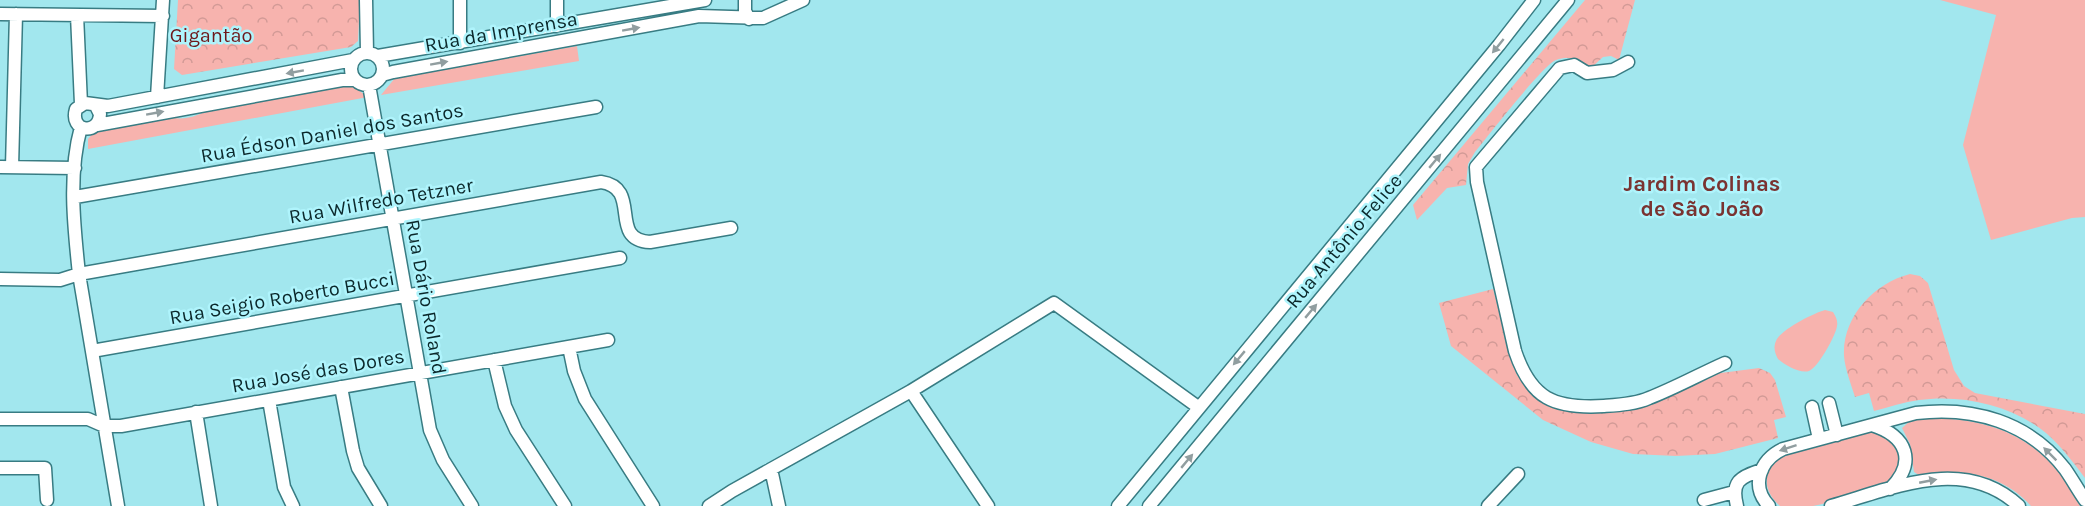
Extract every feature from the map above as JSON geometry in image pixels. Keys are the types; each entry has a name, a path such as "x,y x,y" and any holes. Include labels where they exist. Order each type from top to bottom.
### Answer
{"street":[{"path":"156,97 164,16 163,0"},
{"path":"366,0 372,54 382,62 382,75"},
{"path":"460,0 460,43"},
{"path":"557,0 557,26"},
{"name":"Rua da Imprensa","path":"81,104 108,106 353,60 359,54 460,43 557,26 653,5 705,0"},
{"path":"745,0 745,11 749,19"},
{"name":"Rua da Imprensa","path":"369,85 374,84 382,75 393,72 699,16 764,18 803,0"},
{"name":"Rua Antônio Felice","path":"1118,506 1534,0"},
{"name":"Rua Antônio Felice","path":"1149,506 1568,0"},
{"path":"0,14 164,16"},
{"path":"16,14 6,167 75,168"},
{"path":"77,15 81,104 74,115 76,123 81,127 92,128 97,124 342,80 355,80"},
{"path":"353,60 351,74 363,85 369,85"},
{"path":"1628,62 1612,70 1587,73 1574,65 1560,68 1476,167 1477,182 1515,351 1522,372 1541,394 1553,401 1568,405 1591,407 1647,399 1725,363"},
{"name":"Rua Dário Roland","path":"369,85 430,430 443,460 472,506"},
{"path":"96,106 100,114 97,124"},
{"name":"Rua Édson Daniel dos Santos","path":"75,197 596,107"},
{"path":"81,127 76,147 75,236 79,274 118,506"},
{"name":"Rua Wilfredo Tetzner","path":"0,279 60,280 79,274 601,182 610,183 618,189 622,197 627,226 633,236 640,241 650,242 730,228"},
{"name":"Rua Seigio Roberto Bucci","path":"92,351 620,258"},
{"path":"709,506 911,391 1054,303 1198,407"},
{"name":"Rua José das Dores","path":"0,418 88,419 104,426 121,426 608,340"},
{"path":"569,347 574,371 585,399 653,506"},
{"path":"495,360 505,406 516,430 565,506"},
{"path":"341,387 358,468 381,506"},
{"path":"911,391 988,506"},
{"path":"269,400 284,487 293,506"},
{"path":"1829,404 1837,435"},
{"path":"1812,407 1819,439"},
{"path":"1769,506 1761,494 1759,482 1766,461 1773,454 1916,413 1938,411 1968,412 1993,418 2022,430 2046,448 2065,469 2085,500"},
{"path":"196,412 211,506"},
{"path":"1872,425 1886,429 1896,436 1902,447 1905,468 1900,479 1889,490"},
{"path":"0,468 45,468 47,500"},
{"path":"771,469 779,506"},
{"path":"1737,506 1734,492 1738,481 1762,470"},
{"path":"1488,506 1518,474"},
{"path":"1831,506 1934,479 1961,478 1987,484 2010,497 2019,506"},
{"path":"1704,500 1734,492"}],"green space":[{"name":"Gigantão","path":"178,0 360,0 358,41 351,47 182,75 174,69"},
{"path":"1585,0 1635,0 1619,60 1611,56 1603,57 1591,68 1570,58 1556,60 1549,65 1475,152 1468,164 1466,185 1447,188 1417,220 1413,205"},
{"path":"1940,0 2085,0 2085,217 2072,218 1991,240 1963,145 1996,15"},
{"path":"577,46 579,61 381,95 395,78"},
{"path":"351,85 368,97 88,149 88,139 96,130 168,116 190,117 210,108"},
{"path":"1910,274 1920,276 1928,283 1954,370 1964,386 1975,393 2085,414 2085,478 2046,433 2033,423 2002,409 1969,400 1935,399 1908,402 1874,411 1869,393 1855,397 1844,356 1848,328 1863,304 1873,294 1884,285"},
{"path":"1493,289 1517,375 1539,400 1552,406 1591,412 1713,374 1759,368 1770,373 1775,380 1786,417 1774,420 1778,438 1715,454 1676,456 1633,454 1591,442 1543,420 1451,346 1439,303"},
{"path":"1825,310 1833,312 1837,326 1826,351 1813,369 1805,372 1797,370 1778,359 1775,348 1779,337 1798,323"},
{"path":"1927,418 1983,424 2017,437 2047,459 2063,478 2080,506 2031,506 2007,486 1979,475 1949,472 1919,475 1914,472 1910,444 1902,428 1910,421"},
{"path":"1870,432 1892,440 1901,459 1894,477 1886,483 1865,492 1813,506 1780,506 1770,493 1767,486 1768,472 1777,460 1785,455"}],"district":[{"name":"Jardim Colinas de São João","path":"1702,196"}]}
